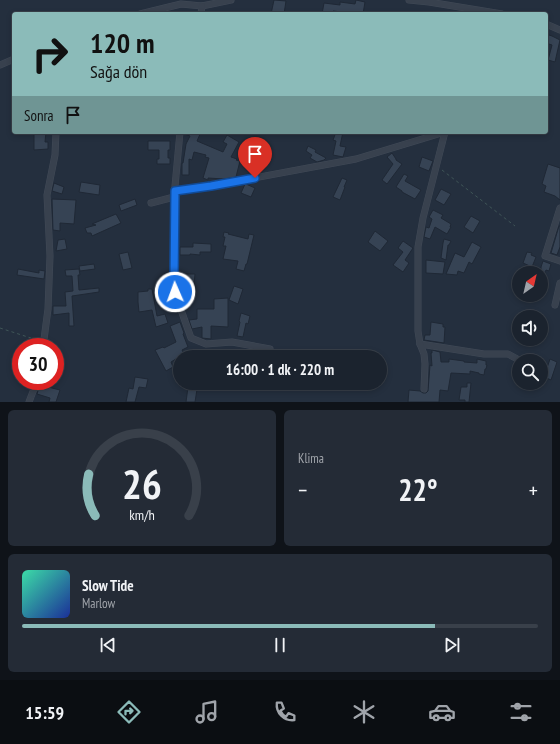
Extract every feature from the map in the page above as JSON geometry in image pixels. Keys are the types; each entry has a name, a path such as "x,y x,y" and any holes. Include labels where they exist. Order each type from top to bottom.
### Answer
{"street":[{"path":"148,12 180,4 202,6 224,0 231,0"},
{"path":"409,0 429,2 483,12"},
{"path":"201,12 202,6"},
{"path":"548,25 560,30"},
{"path":"0,65 12,60"},
{"path":"45,338 48,309 50,256 47,195 55,155 56,134"},
{"path":"180,134 174,194 174,281 175,292 191,338 206,344 232,342 270,350"},
{"path":"151,203 174,194 211,186 356,159 438,134"},
{"path":"424,389 424,354 420,344 418,332 418,247 423,218 444,134"},
{"path":"560,208 545,256 560,261"},
{"path":"555,305 560,283"},
{"path":"420,344 484,354 508,354 512,356"},
{"path":"29,402 33,390"}],"path":[{"path":"436,166 515,226"},
{"path":"0,328 26,338"}],"building":[{"path":"274,0 286,1 284,12 271,12"},
{"path":"356,0 365,2 363,12 322,12 324,3 340,5 340,2 355,4"},
{"path":"548,35 560,40 555,62 548,60 552,45 548,44"},
{"path":"34,134 46,134 45,142 48,142 48,149 34,150"},
{"path":"184,134 200,134 197,141 223,152 227,144 223,142 227,135 239,142 231,157 240,161 236,177 224,179 208,178 208,180 203,178 209,158 205,157 206,155 194,152 192,160 189,159 189,175 182,175 182,163 186,144 190,136"},
{"path":"335,134 343,134 340,146 346,147 343,157 333,155 336,141 333,140"},
{"path":"148,141 170,141 168,158 170,158 170,164 157,164 157,159 159,159 159,150 148,150"},
{"path":"308,146 326,158 317,162 310,158 312,155 306,151"},
{"path":"392,153 396,160 402,164 387,184 382,180 393,164 387,157"},
{"path":"422,157 433,161 429,171 419,167"},
{"path":"548,164 560,168 560,200 555,196 544,192 546,186 542,184"},
{"path":"404,174 408,176 405,181 421,190 415,199 396,187"},
{"path":"342,178 347,180 340,200 333,197"},
{"path":"81,182 100,185 99,195 79,192"},
{"path":"54,183 64,187 62,194 52,191"},
{"path":"245,184 255,188 251,197 241,193"},
{"path":"441,189 451,194 444,205 435,200"},
{"path":"52,199 76,200 74,224 60,223 60,231 53,230"},
{"path":"135,199 137,205 121,211 119,205"},
{"path":"433,210 443,215 441,218 451,224 451,227 447,234 435,227 430,239 424,237 426,227 429,228 432,219 429,217"},
{"path":"116,214 121,223 92,236 91,233 87,233 85,228 96,225 92,224"},
{"path":"471,216 480,221 473,233 464,227"},
{"path":"559,226 560,247 557,255 551,253"},
{"path":"375,231 388,241 380,251 368,242"},
{"path":"224,232 248,239 249,234 254,235 244,271 236,269 238,261 223,259 226,246 223,246 225,237 223,237"},
{"path":"65,239 67,249 56,251 58,240"},
{"path":"444,239 451,241 448,245 446,260 441,258"},
{"path":"403,241 413,248 405,260 409,263 403,272 393,265 403,252 398,248"},
{"path":"472,242 481,247 472,264 469,262 464,273 458,271 457,275 446,274 455,253 464,257"},
{"path":"193,243 211,244 211,252 200,252 200,255 180,255 180,247 193,247"},
{"path":"128,252 132,268 123,270 119,254"},
{"path":"527,252 532,253 531,255 536,257 532,266 523,263"},
{"path":"426,260 445,262 443,274 426,273"},
{"path":"543,261 551,264 549,271 548,266 541,266"},
{"path":"94,264 95,269 80,271 79,266"},
{"path":"18,269 39,273 39,270 45,271 44,279 17,275"},
{"path":"79,269 79,290 99,288 99,292 72,296 74,326 69,326 69,313 53,315 53,306 66,306 65,292 73,291 72,276 66,276 65,270"},
{"path":"185,274 195,274 194,284 190,284 190,299 182,299 179,292 179,290 184,290"},
{"path":"234,286 243,289 238,304 229,300"},
{"path":"148,289 152,289 157,316 165,314 168,323 156,327 152,310 139,312 138,292 148,291"},
{"path":"228,298 228,327 211,326 211,339 202,338 202,327 192,329 189,320 197,319 197,309 214,309 214,299"},
{"path":"241,313 250,316 248,324 246,323 243,337 237,336"},
{"path":"180,322 188,347 182,350 173,350 173,361 171,362 173,367 166,371 155,350 164,348 176,342 170,326"},
{"path":"431,322 443,324 443,327 445,327 444,343 424,340 425,335 430,335"},
{"path":"432,350 440,352 441,362 449,362 449,359 477,363 477,359 486,361 487,365 484,375 470,371 470,374 451,373 448,391 440,390 439,402 408,402 409,390 420,391 423,393 428,391 430,365 432,366"},
{"path":"550,359 557,362 551,380 548,379 548,365"},
{"path":"135,377 148,379 146,388 139,387 135,402 126,402 129,388 133,389"},
{"path":"467,383 471,383 469,402 465,402 465,400 459,400 461,387 467,387"},
{"path":"38,390 60,390 56,402 49,402 50,398 37,394"},
{"path":"188,390 197,390 195,402 186,402"}],"route":[{"path":"175,292 175,191 255,178"}]}
